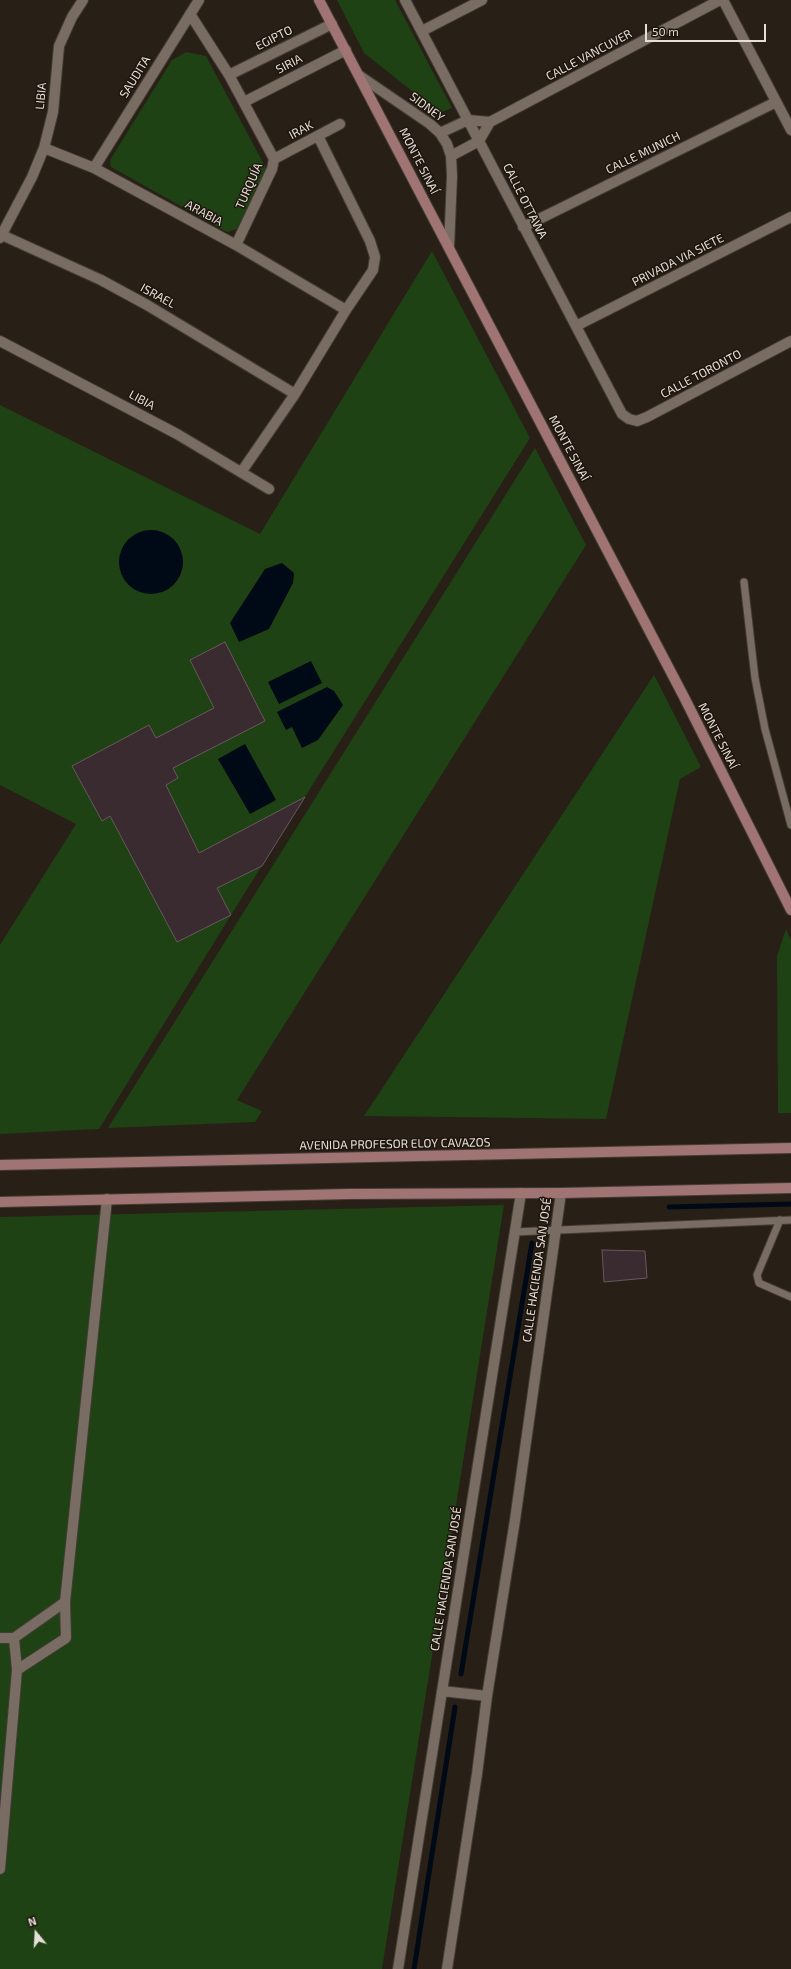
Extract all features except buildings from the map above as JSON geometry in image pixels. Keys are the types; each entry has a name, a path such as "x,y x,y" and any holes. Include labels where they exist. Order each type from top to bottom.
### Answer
{"main road":[{"name":"MONTE SINAÍ","path":"320,0 684,697 791,910"},
{"name":"AVENIDA PROFESOR ELOY CAVAZOS","path":"2,1166 791,1148"},
{"path":"0,1202 791,1188"}],"street":[{"name":"LIBIA","path":"1,236 44,148 53,112 59,46 70,22 83,0"},
{"name":"SAUDITA","path":"94,168 199,0"},
{"name":"CALLE OTTAWA","path":"405,0 622,414"},
{"path":"422,31 482,0"},
{"path":"722,0 791,130"},
{"name":"CALLE VANCUVER","path":"490,122 722,0"},
{"path":"190,14 229,75 274,159"},
{"name":"EGIPTO","path":"229,75 332,24"},
{"name":"SIRIA","path":"244,102 346,50"},
{"name":"SIDNEY","path":"360,76 430,124 440,133 451,156 450,248"},
{"name":"CALLE MUNICH","path":"523,227 776,102"},
{"path":"440,133 468,120 490,122 479,141 451,156"},
{"name":"IRAK","path":"274,159 340,124"},
{"path":"242,472 295,394 346,310 373,270 375,257 370,240 318,136"},
{"name":"ARABIA","path":"44,148 94,168 236,245 346,310"},
{"name":"TURQUÍA","path":"236,245 272,169 274,159"},
{"name":"PRIVADA VIA SIETE","path":"576,326 791,217"},
{"name":"ISRAEL","path":"1,236 101,280 141,301 295,394"},
{"name":"LIBIA","path":"0,341 126,406 269,489"},
{"name":"CALLE TORONTO","path":"622,414 629,419 637,421 647,417 791,341"},
{"name":"CALLE HACIENDA SAN JOSÉ","path":"398,1969 521,1193"},
{"name":"CALLE HACIENDA SAN JOSÉ","path":"447,1969 477,1774 487,1696 515,1520 561,1193"},
{"path":"17,1670 66,1638 65,1602 107,1199"},
{"path":"0,1638 14,1638 65,1602"},
{"path":"0,1862 5,1749 17,1670 14,1638"},
{"path":"442,1691 487,1696"}],"lane":[{"path":"744,582 755,678 778,781 791,825"},
{"path":"780,1220 758,1275 759,1283 791,1297"},
{"path":"514,1232 791,1220"}],"green space":[{"path":"337,0 395,0 452,108 440,113 364,53"},
{"path":"186,52 206,56 267,170 237,229 227,232 111,167 110,160 172,60"},
{"path":"432,251 530,438 231,915 99,1129 0,1134 0,945 76,824 0,785 0,405 260,534"},
{"path":"535,448 586,545 237,1100 262,1111 255,1122 108,1128"},
{"path":"654,675 701,767 680,779 606,1119 364,1116"},
{"path":"786,929 791,940 791,1113 778,1113 777,956"},
{"path":"504,1205 382,1969 0,1969 0,1217"}],"shaded area":[{"path":"151,530 169,536 177,544 183,562 177,580 169,588 151,594 133,588 125,580 119,562 125,544 133,536"},
{"path":"282,563 294,573 293,583 269,629 239,642 230,623 265,569"},
{"path":"311,661 322,683 279,704 268,682"},
{"path":"327,687 334,691 343,705 318,740 302,748 292,727 286,730 277,712"},
{"path":"245,744 276,800 250,814 218,759"}],"waterway":[{"path":"669,1207 791,1204"},
{"path":"461,1674 532,1243"},
{"path":"414,1969 455,1707"}]}
